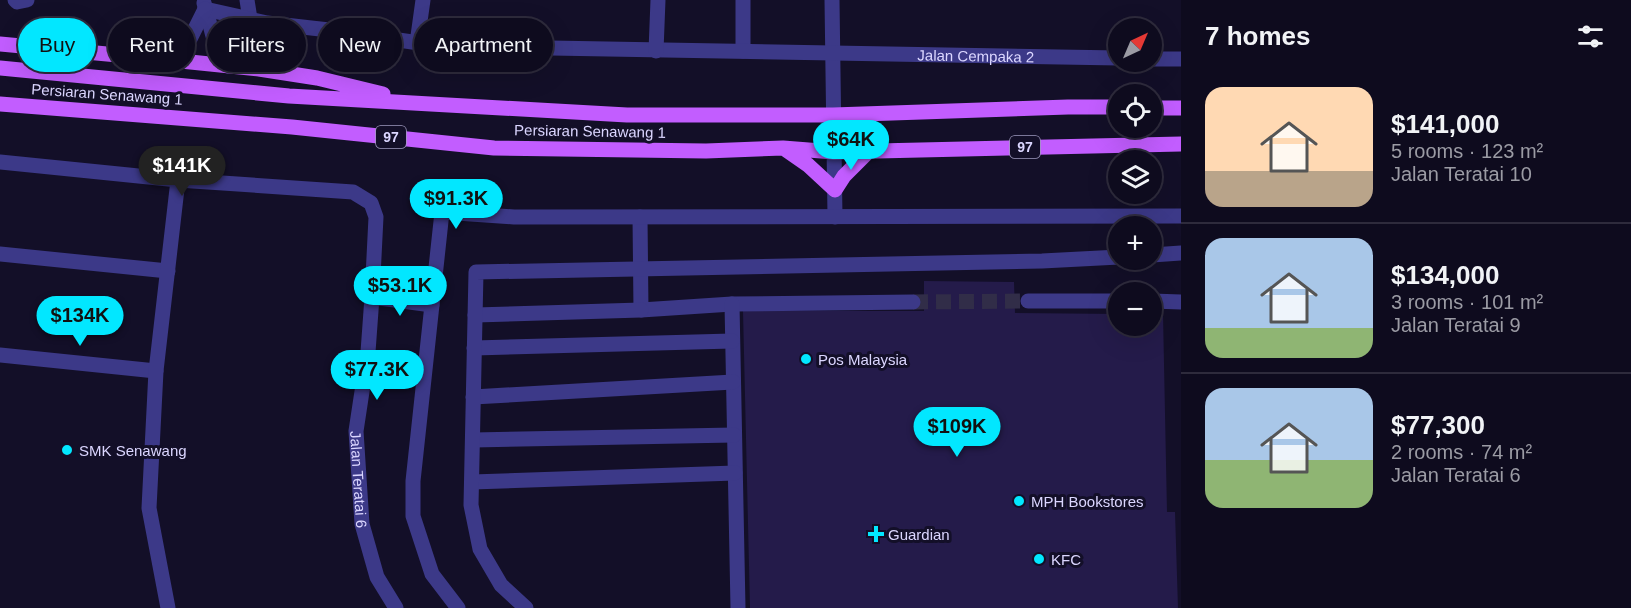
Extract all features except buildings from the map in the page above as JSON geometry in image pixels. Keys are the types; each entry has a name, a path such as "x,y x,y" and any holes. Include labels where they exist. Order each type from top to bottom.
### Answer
{"main road":[{"path":"0,44 108,54"},
{"name":"Persiaran Senawang 1","path":"0,68 289,96 627,115 833,115 1108,107"},
{"path":"272,72 317,78 418,103"},
{"name":"Persiaran Senawang 1","path":"0,104 292,127 494,148 705,151 783,148 834,152 1181,144"},
{"path":"1162,108 1181,108"},
{"path":"783,148 808,165 835,190 844,176 869,151"}],"street":[{"path":"15,0 17,2 27,0"},
{"path":"247,0 250,18"},
{"path":"420,18 423,0"},
{"path":"656,51 658,0"},
{"path":"743,0 743,51"},
{"path":"832,0 835,217"},
{"path":"195,27 204,5"},
{"name":"Jalan Cempaka 2","path":"204,5 247,18"},
{"name":"Jalan Cempaka 2","path":"306,27 414,43"},
{"name":"Jalan Cempaka 2","path":"553,49 1108,58"},
{"path":"1162,59 1181,59"},
{"path":"0,162 178,180 156,371 149,508 168,608"},
{"name":"Jalan Teratai 6","path":"178,180 353,192 371,202 376,218 372,297 368,352 356,431 362,524 378,577 396,608"},
{"path":"458,608 432,574 414,516 413,481 442,212 514,217 1181,216"},
{"path":"640,217 642,310"},
{"path":"1162,254 1181,253"},
{"path":"0,254 168,271"},
{"path":"526,608 501,585 480,549 471,505 476,272 1108,257"},
{"path":"372,297 432,305"},
{"path":"1028,301 1108,301"},
{"path":"1162,301 1181,302"},
{"path":"475,315 642,310 732,304 913,302"},
{"path":"732,304 738,608"},
{"path":"474,348 732,341"},
{"path":"0,356 156,371"},
{"path":"474,397 733,382"},
{"path":"473,440 734,435"},
{"path":"472,482 735,473"}],"tunnel":[{"path":"913,302 1028,301"}],"place":[{"name":"Pos Malaysia","path":"806,359"},
{"name":"SMK Senawang","path":"67,450"},
{"name":"MPH Bookstores","path":"1019,501"},
{"name":"Guardian","path":"876,534"},
{"name":"KFC","path":"1039,559"}]}
